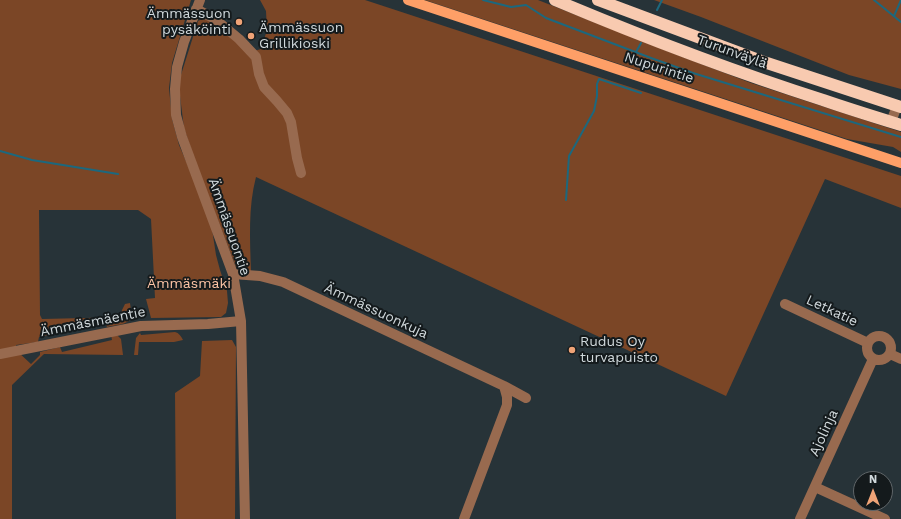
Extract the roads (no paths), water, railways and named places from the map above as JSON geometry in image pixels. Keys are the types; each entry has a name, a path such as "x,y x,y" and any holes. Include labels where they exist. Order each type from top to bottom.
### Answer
{"highway":[{"name":"Turunväylä","path":"555,0 644,36 762,80 896,123"},
{"name":"Turunväylä","path":"598,0 767,63 899,106"}],"main road":[{"name":"Nupurintie","path":"408,0 901,163"}],"street":[{"path":"198,4 239,39 256,57 259,74 264,87 287,113 291,122 301,173"},
{"name":"Ämmässuontie","path":"198,4 184,42 177,67 175,89 176,115 182,137 233,274 241,321 245,519"},
{"path":"896,123 899,106"},
{"name":"Ämmässuonkuja","path":"233,274 260,276 282,282 504,386 526,398"},
{"name":"Letkatie","path":"785,304 868,342"},
{"name":"Ämmäsmäentie","path":"0,354 141,326 208,324 241,321"},
{"path":"882,336 886,338 891,348 890,354 882,360 878,361 873,359 868,354 868,342 874,337 882,336"},
{"path":"890,354 901,359"},
{"name":"Ajolinja","path":"800,519 873,359"},
{"path":"464,519 507,405 507,397 504,386"},
{"path":"815,487 885,519"}],"waterway":[{"path":"483,0 511,7 526,5 546,18 693,73 901,137"},
{"path":"657,10 662,0"},
{"path":"874,0 901,22"},
{"path":"894,16 901,0"},
{"path":"636,52 641,43"},
{"path":"566,200 569,156 594,111 597,96 597,84 599,79 641,93"},
{"path":"0,151 32,160 118,174"}],"place":[{"name":"Ämmässuon pysäköinti","path":"239,22"},
{"name":"Ämmässuon Grillikioski","path":"251,36"},
{"name":"Rudus Oy turvapuisto","path":"572,350"}],"park label":[{"name":"Ämmäsmäki","path":"189,284"}]}
